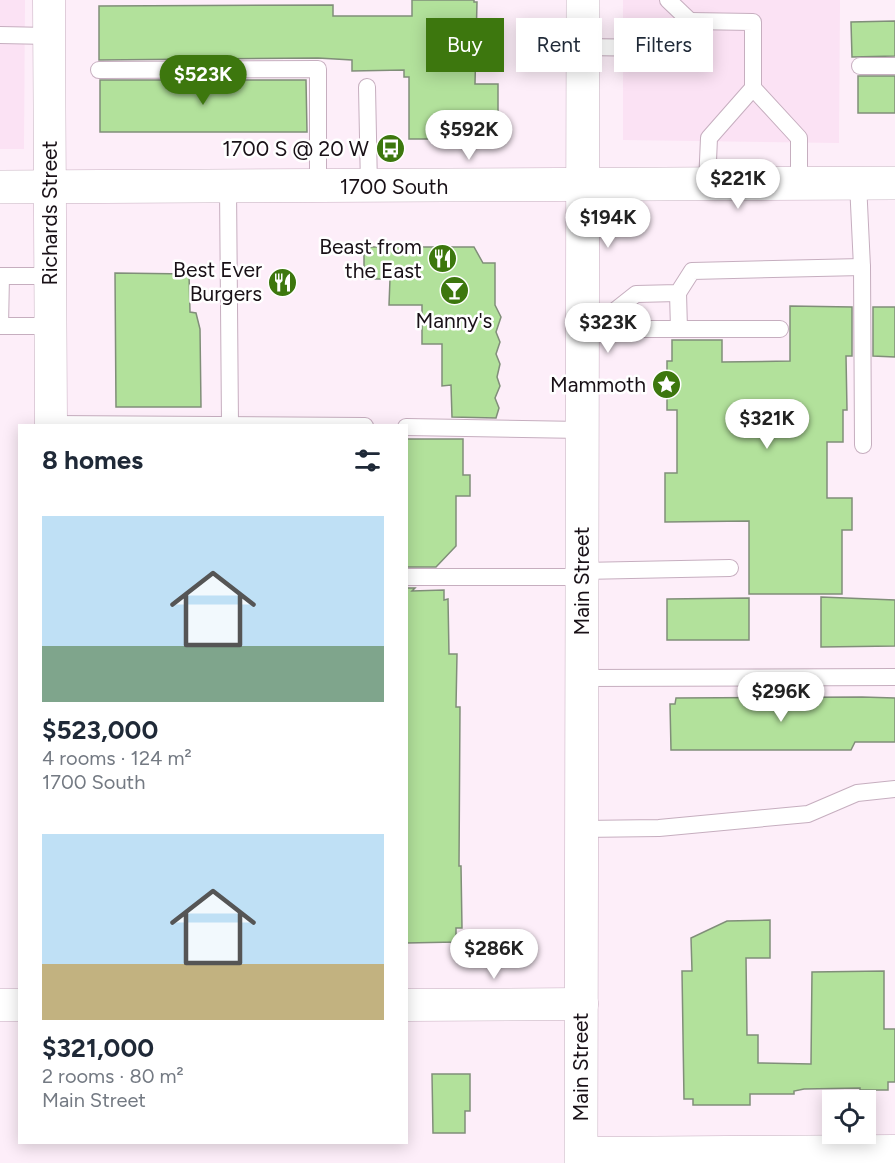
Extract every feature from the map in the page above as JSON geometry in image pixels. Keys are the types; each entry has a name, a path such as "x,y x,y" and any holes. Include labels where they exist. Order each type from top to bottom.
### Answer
{"street":[{"name":"Richards Street","path":"49,0 51,424"},
{"name":"Main Street","path":"583,0 583,18"},
{"name":"Main Street","path":"581,1158 582,430 597,313 583,185 583,72"},
{"name":"1700 South","path":"0,188 895,183"},
{"path":"408,1005 582,1004"},
{"path":"0,1005 18,1005"},
{"path":"581,1158 895,1151"}],"lane":[{"path":"668,0 687,18"},
{"path":"707,184 709,138 753,88 753,22 713,21"},
{"path":"0,35 50,36"},
{"path":"860,66 895,66"},
{"path":"99,70 318,69 318,187"},
{"path":"367,87 369,187"},
{"path":"753,88 799,138 799,184"},
{"path":"858,183 862,267 863,445"},
{"path":"228,187 230,424"},
{"path":"679,328 678,293 692,271 862,267"},
{"path":"50,276 0,276 0,326 50,326"},
{"path":"597,313 636,294 678,293"},
{"path":"597,313 635,329 780,328"},
{"path":"408,427 582,430"},
{"path":"408,577 582,574 730,568"},
{"path":"582,678 895,677"},
{"path":"582,829 659,828 808,814 857,793 895,789"}],"shaded area":[{"path":"0,0 25,0 24,149 0,149"},
{"path":"623,0 840,0 839,143 623,140 623,72 713,72 713,18 623,18"}],"building":[{"path":"412,0 474,0 477,2 477,18 426,18 426,72 475,72 475,84 498,84 498,139 409,139 409,77 404,77 404,70 352,71 352,60 318,58 99,60 99,6 333,5 333,16 412,16"},
{"path":"895,21 895,56 852,57 851,22"},
{"path":"858,76 895,76 895,113 858,113"},
{"path":"100,80 306,80 307,132 100,132"},
{"path":"364,247 474,247 483,263 495,263 495,305 501,317 496,332 500,342 496,354 500,364 497,377 500,386 495,398 499,408 496,418 452,417 451,385 442,386 442,344 422,344 422,305 389,305 390,279 364,279"},
{"path":"115,273 189,274 190,312 196,313 200,329 201,407 116,407"},
{"path":"790,306 852,307 852,356 846,356 847,410 843,410 843,442 827,442 827,498 852,498 852,530 842,530 842,594 749,594 749,521 665,522 665,473 677,473 677,410 667,410 667,361 672,361 672,340 722,340 722,362 790,361"},
{"path":"873,307 895,307 895,357 873,356"},
{"path":"408,439 463,439 463,475 470,475 470,496 456,496 456,546 436,567 408,567"},
{"path":"408,588 415,588 412,591 444,590 444,600 448,599 449,654 457,654 456,707 460,707 459,866 461,866 462,928 456,928 456,942 408,943"},
{"path":"821,597 895,600 895,646 821,647"},
{"path":"749,598 749,640 667,640 667,599"},
{"path":"676,698 895,698 895,742 855,742 851,750 671,750 670,704 675,704"},
{"path":"770,920 770,958 746,958 747,1035 758,1035 758,1063 811,1064 812,972 884,971 884,1029 895,1029 895,1082 888,1082 888,1090 804,1089 794,1091 794,1094 750,1094 750,1105 693,1105 693,1099 684,1099 682,971 692,971 691,938 727,921"},
{"path":"432,1074 470,1074 470,1111 465,1111 465,1133 433,1133"}],"place":[{"name":"1700 S @ 20 W","path":"390,149"},
{"name":"Beast from the East","path":"443,259"},
{"name":"Best Ever Burgers","path":"283,282"},
{"name":"Manny's","path":"454,290"},
{"name":"Mammoth","path":"667,385"}]}
